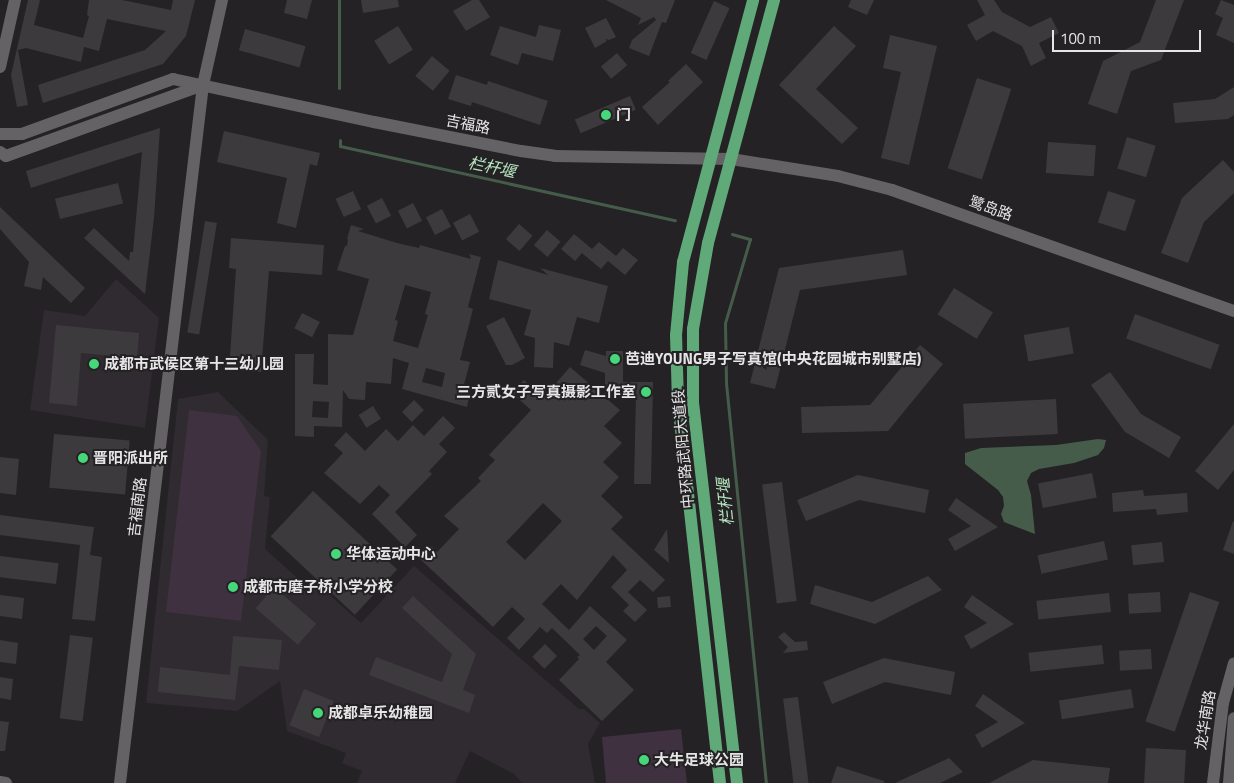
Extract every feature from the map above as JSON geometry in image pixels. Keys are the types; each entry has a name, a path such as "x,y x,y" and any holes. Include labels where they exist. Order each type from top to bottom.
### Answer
{"main road":[{"name":"中环路武阳大道段","path":"720,783 678,402 676,335 683,262 752,0"},
{"name":"中环路武阳大道段","path":"737,783 693,403 693,329 700,279 774,0"}],"street":[{"path":"0,68 15,0"},
{"name":"吉福南路","path":"120,783 203,85 222,0"},
{"name":"吉福路","path":"0,134 22,134 173,78 374,122 555,156 731,160"},
{"path":"0,152 6,156 203,85"},
{"name":"鹭岛路","path":"731,160 838,176 892,190 1234,311"},
{"name":"龙华南路","path":"1214,783 1222,703 1234,663"},
{"name":"龙华南路","path":"1229,783 1234,718"},
{"path":"0,782 6,783"}],"shaded area":[{"name":"成都市武侯区第十三幼儿园","path":"116,279 159,318 145,428 30,410 44,310 85,316"},
{"name":"成都市磨子桥小学分校","path":"218,392 268,440 264,496 270,497 265,549 311,590 317,584 361,623 414,566 579,709 584,709 600,723 588,744 595,783 522,783 514,774 470,751 455,783 357,783 362,771 342,763 346,753 287,731 280,681 237,711 146,703 178,399"},
{"path":"189,410 237,416 261,451 241,621 166,612"},
{"path":"1098,439 1106,440 1104,448 1098,455 1074,463 1039,469 1031,473 1027,481 1031,495 1035,534 1004,522 1001,514 1004,506 1003,497 998,490 965,464 965,453 981,448 1056,445"},
{"name":"大牛足球公园","path":"681,729 687,783 606,783 602,737"}],"building":[{"path":"28,0 40,0 34,25 83,38 89,16 87,15 89,0 122,0 171,10 173,0 195,0 186,36 163,64 43,103 38,85 145,50 166,31 107,19 99,51 84,47 81,62 26,48 18,50 28,105 17,107 11,75"},
{"path":"287,0 312,0 307,19 284,13"},
{"path":"361,0 398,0 399,7 363,13"},
{"path":"472,0 479,0 490,17 466,31 453,11"},
{"path":"606,0 675,0 666,23 662,22 649,56 629,48 632,40 656,20 654,17 638,25 641,18"},
{"path":"851,0 874,0 867,15 848,7"},
{"path":"977,0 994,0 1002,12 1030,27 1051,17 1059,33 1039,43 1046,58 1031,66 1022,46 993,31 976,41 967,25 985,15"},
{"path":"1156,0 1184,0 1161,60 1131,71 1117,114 1088,104 1103,61 1140,42"},
{"path":"1221,0 1234,5 1234,43 1216,35 1223,18 1215,14"},
{"path":"714,1 730,8 706,60 691,53"},
{"path":"606,18 616,37 609,40 605,39 607,41 595,48 585,28"},
{"path":"539,25 561,30 553,61 522,53 518,65 490,55 500,26 536,37"},
{"path":"398,26 413,50 389,65 374,41"},
{"path":"834,26 856,46 816,89 858,128 842,144 779,85"},
{"path":"245,29 306,46 299,68 239,50"},
{"path":"890,35 937,46 909,165 881,158 901,72 883,68"},
{"path":"617,53 627,65 611,79 601,66"},
{"path":"432,56 450,71 433,91 415,76"},
{"path":"686,64 703,82 658,125 642,107 670,82 668,81"},
{"path":"456,75 487,85 488,81 548,101 540,125 472,102 471,106 448,99"},
{"path":"977,78 1011,89 982,179 948,168"},
{"path":"1234,87 1234,115 1228,119 1175,123 1173,103 1215,99"},
{"name":"门","path":"630,96 636,110 581,133 575,119"},
{"path":"160,128 154,218 145,294 84,238 94,228 129,261 130,252 133,252 142,152 31,188 26,171"},
{"path":"224,131 320,153 317,166 310,164 296,228 277,223 287,178 217,162"},
{"path":"1127,137 1156,146 1146,177 1117,169"},
{"path":"1048,142 1096,145 1094,176 1046,173"},
{"path":"1223,160 1234,172 1234,193 1204,222 1188,263 1161,253 1182,198"},
{"path":"118,183 123,203 60,219 55,199"},
{"path":"353,191 361,209 344,217 336,199"},
{"path":"1108,191 1136,200 1125,231 1098,222"},
{"path":"382,198 391,216 376,224 367,206"},
{"path":"413,203 422,221 407,229 398,211"},
{"path":"0,207 85,288 71,303 43,277 41,290 24,286 29,262 0,229"},
{"path":"442,209 451,227 435,235 426,217"},
{"path":"470,214 479,232 462,240 453,223"},
{"path":"205,221 217,223 199,334 187,333"},
{"path":"519,224 533,236 519,251 506,239"},
{"path":"351,225 364,229 358,231 397,243 419,248 420,245 471,259 469,254 481,257 468,307 473,309 460,360 470,362 462,392 470,393 467,407 402,389 409,363 393,358 391,384 366,382 365,400 349,399 343,390 342,427 314,426 314,437 295,436 295,354 314,354 313,384 328,385 328,334 353,335 369,279 337,270 345,246 347,246","holes":["405,285 431,292 425,314 428,315 418,348 393,341 398,321 395,320","426,368 445,373 442,387 422,382","313,401 329,402 328,418 312,417"]},
{"path":"547,230 561,242 547,257 534,245"},
{"path":"574,234 592,249 599,242 616,256 623,248 638,260 625,275 608,261 601,269 582,253 575,261 561,249"},
{"path":"231,238 324,245 322,275 269,271 261,372 229,370 236,269 229,268"},
{"path":"903,250 907,275 800,290 775,389 750,383 779,268"},
{"path":"498,260 548,275 540,268 608,286 599,323 577,317 569,346 554,342 553,368 534,367 535,338 524,335 531,310 489,299"},
{"path":"954,288 993,312 977,339 938,314"},
{"path":"302,313 320,322 312,337 294,328"},
{"path":"1135,314 1220,345 1211,369 1126,338"},
{"path":"504,317 525,358 512,365 506,365 486,326"},
{"path":"56,325 139,333 137,358 81,353 77,406 49,403"},
{"path":"1069,327 1074,354 1028,362 1024,335"},
{"path":"920,345 943,364 888,431 802,433 801,407 870,405"},
{"path":"585,350 606,356 606,351 623,351 623,382 653,382 651,484 634,484 636,393 605,393 605,373 580,365"},
{"path":"570,367 620,410 604,426 622,443 603,462 619,477 601,496 623,517 611,529 665,580 653,592 640,580 628,592 647,610 635,622 623,611 629,605 611,587 627,570 613,555 577,600 561,584 542,604 569,630 590,606 627,640 606,662 634,690 602,721 559,680 579,659 577,657 580,655 552,628 547,633 540,627 519,650 507,638 525,619 512,607 493,627 419,558 431,546 437,552 459,529 444,516 481,481 478,478 495,460 489,455 531,410 512,393 524,380 543,398","holes":["543,503 562,521 525,560 506,542","596,626 607,636 594,650 583,639"]},
{"path":"1110,372 1141,414 1181,437 1169,458 1125,432 1091,385"},
{"path":"1056,399 1058,434 965,439 963,404"},
{"path":"414,400 424,410 412,422 402,412"},
{"path":"373,406 381,419 367,428 359,415"},
{"path":"443,416 455,428 439,444 447,452 429,471 432,474 395,512 417,535 405,547 372,514 390,495 379,485 360,504 324,473 343,453 334,445 346,432 365,451 386,429 398,441 413,425 424,436"},
{"path":"1234,424 1234,470 1218,490 1195,471"},
{"path":"54,434 130,441 125,494 49,488"},
{"path":"0,457 19,459 16,495 0,493"},
{"path":"1092,473 1097,498 1043,508 1038,483"},
{"path":"858,475 929,490 925,513 859,500 806,521 797,500"},
{"path":"782,482 797,601 777,604 762,484"},
{"path":"1143,490 1144,496 1187,493 1188,512 1157,515 1156,509 1113,512 1112,493"},
{"name":"华体运动中心","path":"313,491 397,569 355,615 271,536"},
{"path":"956,498 998,527 955,551 948,539 971,526 948,510"},
{"path":"0,515 94,527 90,555 102,557 95,621 72,619 80,545 0,535"},
{"path":"1234,522 1234,554 1223,550"},
{"path":"667,529 669,563 654,550"},
{"path":"1104,541 1108,560 1041,574 1037,555"},
{"path":"1162,542 1164,562 1133,565 1131,545"},
{"path":"0,556 59,563 56,584 0,577"},
{"path":"928,576 942,590 875,624 810,604 815,585 872,602"},
{"path":"274,587 316,624 298,645 256,608"},
{"path":"1160,592 1161,612 1129,614 1128,594"},
{"path":"1190,592 1219,602 1175,732 1145,722"},
{"path":"1109,593 1111,612 1038,620 1036,601"},
{"path":"0,595 24,598 22,619 0,616"},
{"path":"972,595 1014,624 971,649 964,636 987,623 964,607"},
{"path":"413,596 476,654 463,690 475,695 469,713 369,675 376,657 442,682 452,654 402,608"},
{"path":"670,596 671,607 658,608 657,597"},
{"path":"784,632 795,642 807,641 808,650 783,653 788,647 778,637"},
{"path":"70,635 93,638 83,721 60,718"},
{"path":"233,636 282,640 279,670 239,666 235,700 158,692 160,667 230,675"},
{"path":"0,640 18,643 16,664 0,662"},
{"path":"545,644 557,656 544,669 532,657"},
{"path":"1102,645 1104,664 1030,672 1028,653"},
{"path":"1151,649 1152,669 1120,671 1119,651"},
{"path":"884,658 955,672 951,695 885,682 832,704 823,682"},
{"path":"0,677 13,679 11,700 0,698"},
{"path":"304,689 334,701 319,737 289,725"},
{"path":"1131,689 1134,708 1062,719 1059,700"},
{"path":"983,694 1025,723 982,748 975,735 998,722 975,706"},
{"path":"798,697 809,783 793,783 783,699"},
{"path":"0,721 9,722 5,751 0,751"},
{"path":"1146,748 1186,750 1184,783 1144,783"},
{"path":"949,758 963,772 940,783 895,783"},
{"path":"1033,760 1110,768 1108,783 989,783"},
{"path":"837,766 884,781 884,783 831,783"}],"waterway":[{"name":"栏杆堰","path":"339,0 339,88"},
{"name":"栏杆堰","path":"340,140 340,146 675,220"},
{"name":"栏杆堰","path":"732,234 750,239 725,323 726,383 766,783"}],"place":[{"name":"门","path":"606,115"},
{"name":"芭迪YOUNG男子写真馆(中央花园城市别墅店)","path":"615,359"},
{"name":"成都市武侯区第十三幼儿园","path":"94,364"},
{"name":"三方贰女子写真摄影工作室","path":"646,392"},
{"name":"晋阳派出所","path":"83,458"},
{"name":"华体运动中心","path":"336,554"},
{"name":"成都市磨子桥小学分校","path":"233,587"},
{"name":"成都卓乐幼稚园","path":"318,713"},
{"name":"大牛足球公园","path":"644,760"}]}
